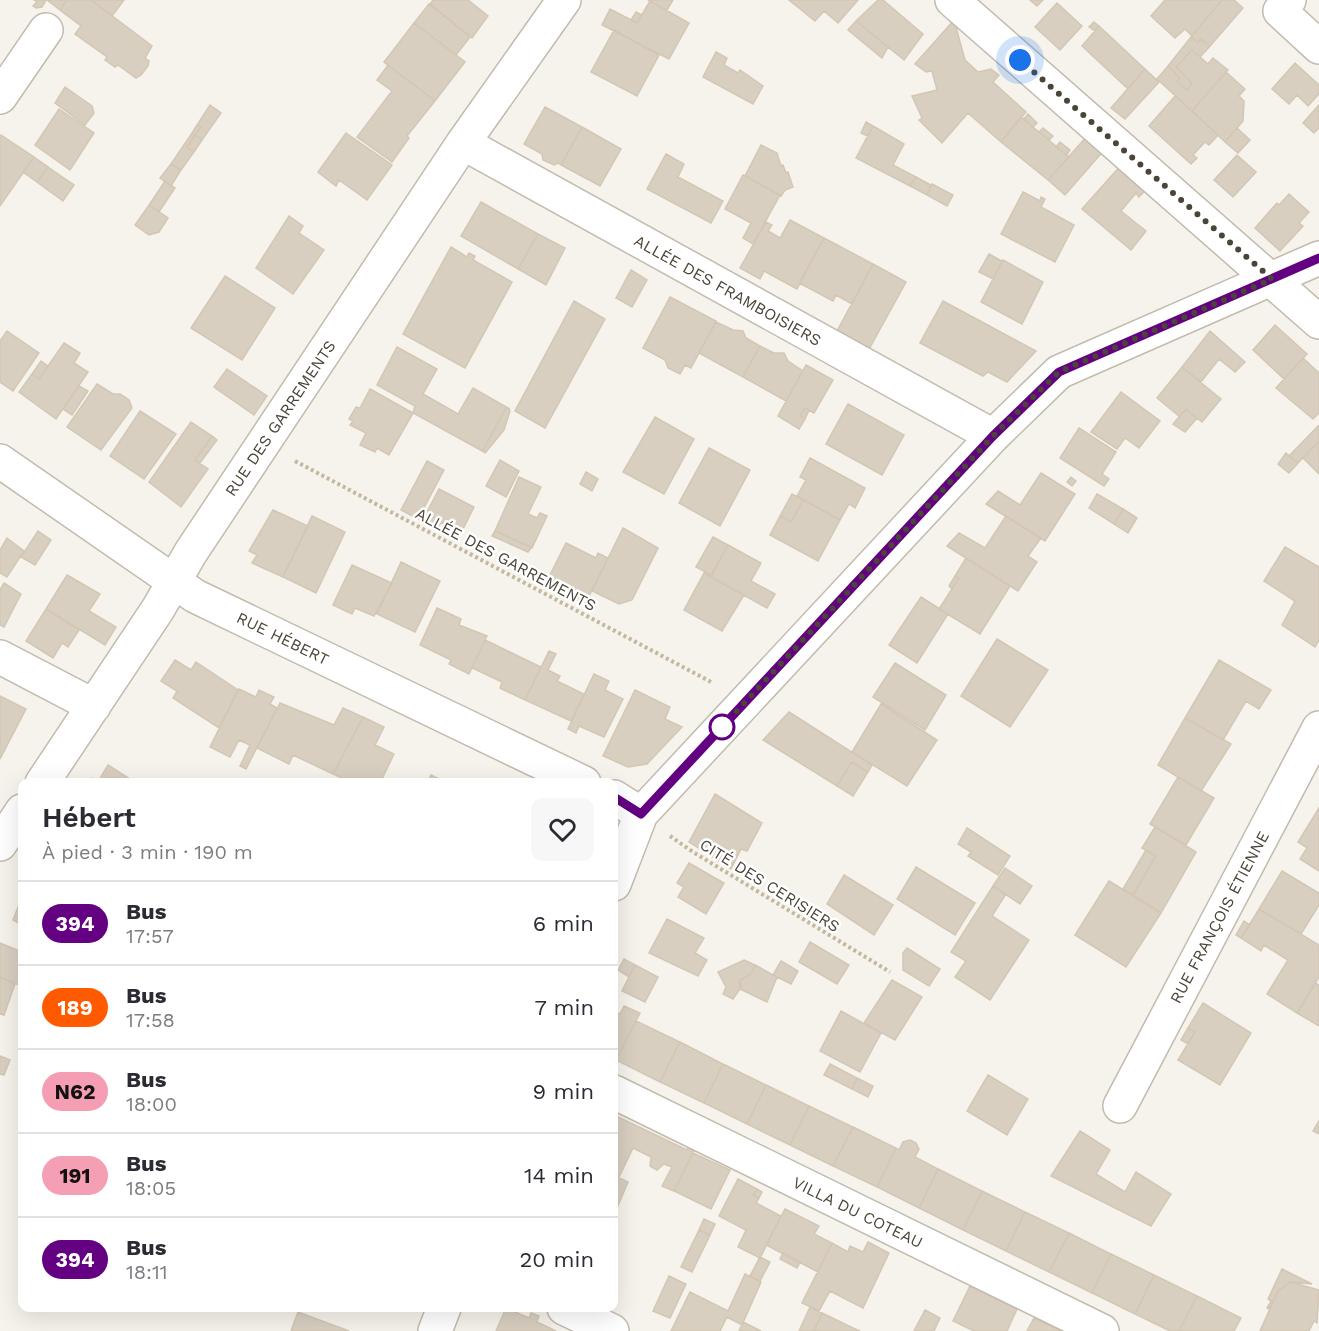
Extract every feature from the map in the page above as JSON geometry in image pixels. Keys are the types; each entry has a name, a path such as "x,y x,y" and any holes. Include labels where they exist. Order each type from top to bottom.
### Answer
{"street":[{"name":"RUE DES GARREMENTS","path":"45,778 463,143 564,0"},
{"path":"951,0 1319,322"},
{"path":"1279,4 1319,47"},
{"path":"0,97 46,30"},
{"name":"ALLÉE DES FRAMBOISIERS","path":"463,143 993,436"},
{"path":"618,874 641,814 993,436 1059,372 1319,258"},
{"name":"RUE HÉBERT","path":"0,461 195,596 574,778"},
{"path":"0,657 94,706"},
{"name":"RUE FRANÇOIS ÉTIENNE","path":"1120,1106 1319,728"},
{"path":"618,800 641,814"},
{"path":"0,844 18,817"},
{"name":"VILLA DU COTEAU","path":"618,1094 1102,1331"},
{"path":"435,1331 442,1312"},
{"path":"572,1312 612,1331"}],"path":[{"name":"ALLÉE DES GARREMENTS","path":"292,460 718,686"},
{"name":"CITÉ DES CERISIERS","path":"641,814 693,852 890,972"}],"building":[{"path":"34,0 46,0 42,7 36,8 33,6 37,2"},
{"path":"47,0 67,0 60,10"},
{"path":"67,0 91,0 152,46 145,58 149,61 148,66 141,75 136,78 118,65 115,67 105,60 107,57 75,34 81,26 60,10"},
{"path":"91,0 124,0 112,16"},
{"path":"433,0 468,0 488,16 472,38 430,4"},
{"path":"648,0 673,0 667,10"},
{"path":"789,0 858,0 838,23 824,11 815,21"},
{"path":"878,0 883,0 923,34 904,60 856,21"},
{"path":"1030,0 1043,0 1037,6"},
{"path":"1165,0 1222,0 1192,36 1185,29 1175,38 1151,16"},
{"path":"1222,0 1234,0 1243,8 1210,46 1201,39 1198,43 1191,37"},
{"path":"650,1 689,23 669,59 602,25 610,9 637,23"},
{"path":"1057,3 1082,26 1060,50 1035,27"},
{"path":"429,4 470,37 456,55 414,23"},
{"path":"636,12 642,15 637,23 631,20"},
{"path":"954,20 965,60 978,72 991,69 999,75 993,82 1026,112 1001,142 968,113 942,143 919,120 922,118 912,96 937,90 932,71 926,72 915,64"},
{"path":"856,21 888,47 882,58 848,30"},
{"path":"1094,22 1099,26 1095,31 1089,27"},
{"path":"414,23 465,62 435,101 384,62"},
{"path":"1099,26 1145,69 1128,89 1082,46"},
{"path":"614,30 659,55 637,96 591,72"},
{"path":"1191,37 1198,43 1201,39 1210,46 1200,57 1192,50 1176,67 1192,83 1187,90 1177,81 1180,78 1168,66"},
{"path":"1192,50 1208,64 1213,58 1228,70 1192,111 1157,79 1168,66 1180,78 1177,81 1187,90 1192,83 1176,67"},
{"path":"716,52 727,58 724,65 738,73 740,70 763,86 753,104 703,77"},
{"path":"1295,63 1319,85 1319,94 1308,106 1297,95 1289,104 1272,89"},
{"path":"388,65 435,101 407,136 409,138 392,162 357,137 392,91 377,80"},
{"path":"1145,69 1159,82 1125,119 1111,108"},
{"path":"1226,72 1245,89 1239,96 1244,101 1243,121 1225,142 1192,111"},
{"path":"65,87 92,106 94,113 85,125 55,103"},
{"path":"1175,96 1218,135 1209,145 1205,142 1193,155 1197,158 1191,164 1149,126"},
{"path":"210,105 221,113 202,140 195,135 201,127 197,125"},
{"path":"1319,105 1319,128 1314,133 1303,123"},
{"path":"545,107 582,127 561,165 558,163 554,165 543,160 542,154 524,144"},
{"path":"59,109 94,133 70,170 35,145"},
{"path":"1028,114 1037,123 1033,127 1024,119"},
{"path":"1021,117 1069,157 1048,180 1001,142"},
{"path":"866,122 873,126 868,136 861,133"},
{"path":"197,125 201,127 195,135 192,133"},
{"path":"873,126 904,144 893,165 916,177 910,186 856,158"},
{"path":"582,127 621,149 600,186 561,165"},
{"path":"1043,128 1053,136 1049,140 1039,132"},
{"path":"1237,128 1250,140 1238,153 1225,142"},
{"path":"192,133 195,135 187,147 194,152 181,170 171,164"},
{"path":"346,133 392,165 367,200 339,180 336,186 318,172"},
{"path":"195,135 202,140 194,152 187,147"},
{"path":"1088,135 1105,149 1065,195 1048,180"},
{"path":"0,136 34,157 0,206"},
{"path":"1060,142 1070,150 1067,155 1056,147"},
{"path":"761,145 777,153 781,166 783,165 786,173 788,172 793,187 785,190 781,196 745,176"},
{"path":"666,154 684,164 678,177 723,201 711,223 647,189"},
{"path":"1237,155 1256,172 1233,197 1214,180"},
{"path":"34,157 48,167 37,182 23,172"},
{"path":"171,164 181,170 171,186 160,178"},
{"path":"1122,164 1148,187 1139,197 1136,193 1121,211 1146,231 1131,250 1082,209"},
{"path":"48,167 74,185 63,201 37,182"},
{"path":"743,175 780,195 753,244 743,238 751,223 725,209"},
{"path":"916,177 931,185 927,195 910,186"},
{"path":"165,181 175,188 159,212 149,205"},
{"path":"932,184 953,195 947,206 927,195"},
{"path":"1023,192 1040,201 1041,197 1045,199 1041,207 1074,225 1055,262 1001,234"},
{"path":"1289,194 1309,212 1299,223 1303,226 1280,251 1255,228 1277,203 1279,205"},
{"path":"481,202 538,234 518,269 461,236"},
{"path":"149,205 168,218 159,232 149,235 135,225"},
{"path":"289,216 303,226 299,233 324,250 293,294 256,268"},
{"path":"790,220 824,238 797,289 764,271 760,279 740,268 766,222 772,225 768,231 780,238"},
{"path":"538,234 565,248 546,285 518,269"},
{"path":"824,238 873,264 852,304 836,295 833,301 799,283"},
{"path":"451,247 467,257 469,253 475,256 473,260 512,282 465,368 403,334"},
{"path":"989,254 1002,261 993,279 979,272"},
{"path":"1003,260 1043,282 1022,324 981,302"},
{"path":"873,264 906,282 868,351 836,333"},
{"path":"631,270 647,280 632,307 616,298"},
{"path":"225,276 275,308 242,360 191,328"},
{"path":"670,297 716,321 691,368 685,365 680,374 668,368 665,360 643,348"},
{"path":"574,301 605,319 545,428 515,411"},
{"path":"943,301 1036,351 1007,382 988,372 983,376 920,343"},
{"path":"716,322 733,330 743,331 746,338 760,346 743,377 699,353"},
{"path":"1275,325 1307,354 1284,379 1253,350"},
{"path":"7,331 39,353 13,391 0,382 0,341"},
{"path":"1210,331 1245,362 1235,372 1219,359 1201,382 1182,367"},
{"path":"64,343 80,353 74,363 88,372 56,419 19,392 32,374 39,379"},
{"path":"760,346 774,353 784,353 788,361 803,371 786,401 743,377"},
{"path":"397,347 437,369 423,394 458,414 473,388 510,409 506,408 483,450 486,453 413,413 415,406 377,385"},
{"path":"1303,358 1319,373 1319,413 1313,419 1276,388"},
{"path":"41,361 48,366 39,379 32,374"},
{"path":"806,365 833,380 814,413 805,408 800,416 805,419 799,429 778,416"},
{"path":"1182,367 1221,399 1202,422 1186,409 1180,417 1157,398"},
{"path":"227,369 267,396 254,415 214,387"},
{"path":"97,384 129,400 132,408 101,450 67,427"},
{"path":"79,386 88,391 72,415 63,409"},
{"path":"370,389 413,413 389,455 377,448 375,452 360,445 366,433 350,425 353,421 349,419 356,407 360,408"},
{"path":"1121,392 1160,421 1139,448 1125,438 1117,449 1091,432"},
{"path":"848,404 904,435 882,475 826,444"},
{"path":"506,408 510,411 504,430 486,452 483,450"},
{"path":"805,408 809,410 805,419 800,416"},
{"path":"1186,409 1197,418 1185,432 1173,424"},
{"path":"140,411 176,434 144,479 110,456"},
{"path":"655,417 694,439 664,494 623,472"},
{"path":"191,422 212,436 195,460 208,469 181,507 149,482"},
{"path":"1319,425 1319,441 1298,463 1289,456"},
{"path":"1079,428 1116,452 1102,474 1109,479 1104,486 1060,458"},
{"path":"212,436 217,440 200,463 195,460"},
{"path":"1319,441 1319,474 1303,458"},
{"path":"709,448 750,470 720,526 679,503"},
{"path":"1286,453 1298,463 1289,473 1278,464"},
{"path":"810,458 865,488 855,508 849,504 840,520 797,496 806,480 800,477"},
{"path":"500,460 519,471 506,497 486,486"},
{"path":"427,461 444,470 418,519 401,510"},
{"path":"586,472 598,479 592,491 580,484"},
{"path":"1041,473 1075,494 1045,541 986,504 998,491 1020,505"},
{"path":"519,477 541,487 528,514 537,518 540,513 547,516 532,548 495,531"},
{"path":"1071,477 1076,481 1072,486 1067,482"},
{"path":"439,489 474,507 461,533 441,522 438,528 418,519 421,513 426,514"},
{"path":"792,494 803,500 791,522 780,516"},
{"path":"1097,494 1123,509 1114,524 1089,508"},
{"path":"803,500 840,520 818,561 770,535 780,516 791,522"},
{"path":"1123,509 1137,518 1128,533 1114,524"},
{"path":"273,510 308,526 283,577 252,563 257,555 249,551"},
{"path":"312,516 345,532 316,593 283,577"},
{"path":"1006,516 1041,538 1028,556 1037,562 1018,591 947,546 959,533 985,548"},
{"path":"623,528 658,548 632,600 619,604 592,591"},
{"path":"38,531 51,540 35,565 21,557"},
{"path":"495,531 531,548 528,552 492,536"},
{"path":"713,537 728,545 711,575 696,567"},
{"path":"7,538 24,551 7,577 0,573 0,550"},
{"path":"566,543 596,558 598,553 608,558 585,604 557,590 561,583 549,577"},
{"path":"728,545 761,563 751,581 775,594 767,608 711,577"},
{"path":"1285,547 1319,567 1319,640 1315,647 1282,625 1295,601 1264,581"},
{"path":"966,558 1010,586 980,634 939,609 959,578 955,576"},
{"path":"401,562 440,581 415,632 377,614"},
{"path":"352,565 392,583 374,616 355,608 352,614 333,605"},
{"path":"704,573 744,595 722,631 684,610"},
{"path":"67,575 100,594 89,611 116,627 105,645 46,609"},
{"path":"955,576 959,578 952,589 949,586"},
{"path":"549,577 561,583 557,590 545,584"},
{"path":"4,583 21,594 4,627 0,625 0,590"},
{"path":"921,597 948,614 917,663 889,645"},
{"path":"437,608 461,619 459,625 487,636 469,674 449,664 451,660 420,645"},
{"path":"46,609 79,630 68,647 62,643 53,658 26,641"},
{"path":"997,639 1048,670 1010,727 961,696"},
{"path":"485,640 541,667 525,700 500,688 502,682 472,668"},
{"path":"549,651 556,654 548,670 560,676 557,681 584,694 571,721 525,700"},
{"path":"175,660 191,670 196,662 238,690 219,728 173,698 177,691 161,681"},
{"path":"1219,660 1271,690 1259,709 1246,701 1223,740 1185,718"},
{"path":"895,663 946,695 925,730 873,697"},
{"path":"594,674 609,681 605,690 623,699 604,737 579,726 576,733 568,729"},
{"path":"239,689 256,697 259,690 274,697 270,704 277,708 246,769 240,766 250,745 239,740 230,757 210,747"},
{"path":"635,690 670,707 665,719 682,727 647,764 628,767 603,756"},
{"path":"0,696 26,709 0,759"},
{"path":"280,703 334,725 343,708 363,717 333,774 293,755 289,764 257,748"},
{"path":"881,704 937,740 907,786 852,752"},
{"path":"789,712 872,765 868,772 852,762 837,786 763,740"},
{"path":"363,717 384,727 375,745 394,754 382,778 341,778 333,774"},
{"path":"1185,718 1231,744 1201,791 1158,765"},
{"path":"852,762 868,772 853,796 837,786"},
{"path":"108,765 128,778 100,778"},
{"path":"1178,777 1214,798 1186,845 1150,824"},
{"path":"715,794 762,823 747,851 741,849 731,869 689,842"},
{"path":"1319,808 1319,871 1300,859 1307,848 1298,842"},
{"path":"1155,827 1196,852 1161,913 1133,895 1156,856 1142,848"},
{"path":"967,828 1010,856 998,875 968,856 971,852 958,844"},
{"path":"1146,850 1156,856 1133,895 1123,889"},
{"path":"689,863 724,883 706,914 678,897 684,887 677,883"},
{"path":"916,867 975,903 955,935 897,899"},
{"path":"1005,868 1032,886 1020,904 993,886"},
{"path":"1282,871 1319,893 1319,905 1301,934 1259,909"},
{"path":"844,875 893,905 874,935 827,904"},
{"path":"1109,881 1161,913 1126,967 1075,935"},
{"path":"993,886 1006,894 992,916 1029,940 990,1000 955,977 966,961 951,952"},
{"path":"18,907 18,923 13,920"},
{"path":"1259,909 1319,945 1319,977 1297,1013 1267,994 1288,960 1264,945 1261,951 1241,938"},
{"path":"667,919 704,938 695,953 707,960 698,976 649,953"},
{"path":"1244,921 1250,925 1241,938 1236,935"},
{"path":"810,942 849,965 837,984 799,962"},
{"path":"0,943 18,950 18,985 0,977"},
{"path":"907,948 940,969 929,986 903,970 903,953"},
{"path":"624,959 635,965 629,977 618,970"},
{"path":"744,960 755,965 751,974 739,981 742,986 733,999 723,994 726,987 718,972"},
{"path":"781,961 798,971 791,984 773,975"},
{"path":"635,965 658,977 645,1002 622,991"},
{"path":"755,965 777,977 767,1002 740,989 739,981 751,974"},
{"path":"0,977 15,984 4,1015 0,1014"},
{"path":"892,980 922,997 895,1040 864,1023"},
{"path":"1315,983 1319,985 1319,1026 1297,1013"},
{"path":"1203,1003 1251,1033 1220,1085 1178,1060 1195,1032 1188,1028"},
{"path":"624,1006 640,1013 618,1056 618,1013 620,1014"},
{"path":"841,1011 881,1033 860,1072 820,1051"},
{"path":"636,1021 680,1042 660,1082 618,1061 618,1056"},
{"path":"1188,1028 1195,1032 1188,1044 1181,1040"},
{"path":"680,1042 723,1064 704,1103 660,1082"},
{"path":"0,1056 10,1060 4,1075 0,1074"},
{"path":"723,1064 766,1085 747,1124 704,1103"},
{"path":"830,1064 857,1078 852,1089 824,1075"},
{"path":"988,1075 1028,1099 1007,1135 967,1111"},
{"path":"857,1078 873,1086 868,1097 852,1089"},
{"path":"766,1085 809,1106 790,1145 747,1124"},
{"path":"809,1106 853,1127 833,1166 790,1145"},
{"path":"618,1117 687,1150 694,1138 699,1140 674,1191 662,1186 672,1167 664,1164 657,1170 650,1166 651,1157 633,1148 619,1177"},
{"path":"1319,1121 1319,1134 1313,1131"},
{"path":"853,1127 896,1148 877,1187 833,1166"},
{"path":"1080,1131 1110,1150 1096,1174 1125,1192 1136,1172 1171,1194 1151,1226 1051,1176"},
{"path":"910,1140 916,1143 919,1149 915,1157 938,1169 919,1208 877,1187 896,1148 899,1150 903,1142"},
{"path":"693,1153 730,1170 711,1209 674,1191"},
{"path":"938,1169 982,1191 963,1230 919,1208"},
{"path":"618,1177 628,1182 618,1206"},
{"path":"738,1179 757,1189 753,1195 759,1198 756,1203 781,1216 760,1258 738,1247 746,1230 719,1216"},
{"path":"757,1189 762,1192 759,1198 753,1195"},
{"path":"982,1191 1025,1212 1006,1251 963,1230"},
{"path":"785,1209 819,1226 814,1234 832,1243 818,1272 766,1245"},
{"path":"1025,1212 1069,1233 1049,1272 1006,1251"},
{"path":"704,1219 715,1224 710,1235 699,1230"},
{"path":"699,1230 710,1235 692,1272 681,1267"},
{"path":"1069,1233 1111,1254 1092,1293 1049,1272"},
{"path":"868,1242 889,1253 863,1308 830,1291 819,1311 802,1303 832,1243 848,1252 850,1246 863,1252"},
{"path":"783,1253 800,1262 797,1268 780,1259"},
{"path":"1111,1254 1154,1275 1135,1314 1092,1293"},
{"path":"760,1257 770,1262 760,1281 750,1276"},
{"path":"1282,1269 1312,1284 1290,1282 1278,1291 1269,1309 1267,1308 1271,1301 1268,1299"},
{"path":"745,1274 761,1282 742,1325 727,1317 720,1331 671,1331 690,1292 728,1311"},
{"path":"1154,1275 1197,1296 1179,1331 1170,1331 1135,1314"},
{"path":"669,1276 686,1284 670,1318 653,1311"},
{"path":"1290,1282 1319,1290 1317,1323 1314,1321 1309,1331 1260,1331 1278,1291"},
{"path":"970,1286 1017,1309 1007,1331 974,1331 953,1321"},
{"path":"1197,1296 1241,1318 1234,1331 1179,1331"},
{"path":"810,1307 822,1313 814,1331 799,1331"},
{"path":"925,1310 940,1318 934,1331 914,1331"},
{"path":"298,1312 349,1331 291,1331"},
{"path":"504,1312 515,1312 529,1318 531,1313 539,1316 537,1322 556,1331 496,1331"},
{"path":"822,1313 860,1331 814,1330"},
{"path":"1034,1318 1061,1331 1027,1331"},
{"path":"743,1322 761,1331 739,1331"}],"bus line":[{"name":"394","path":"618,800 641,814 993,436 1059,372 1319,258"}],"route":[{"path":"722,727 993,436 1059,372 1272,279 1020,60"}]}
